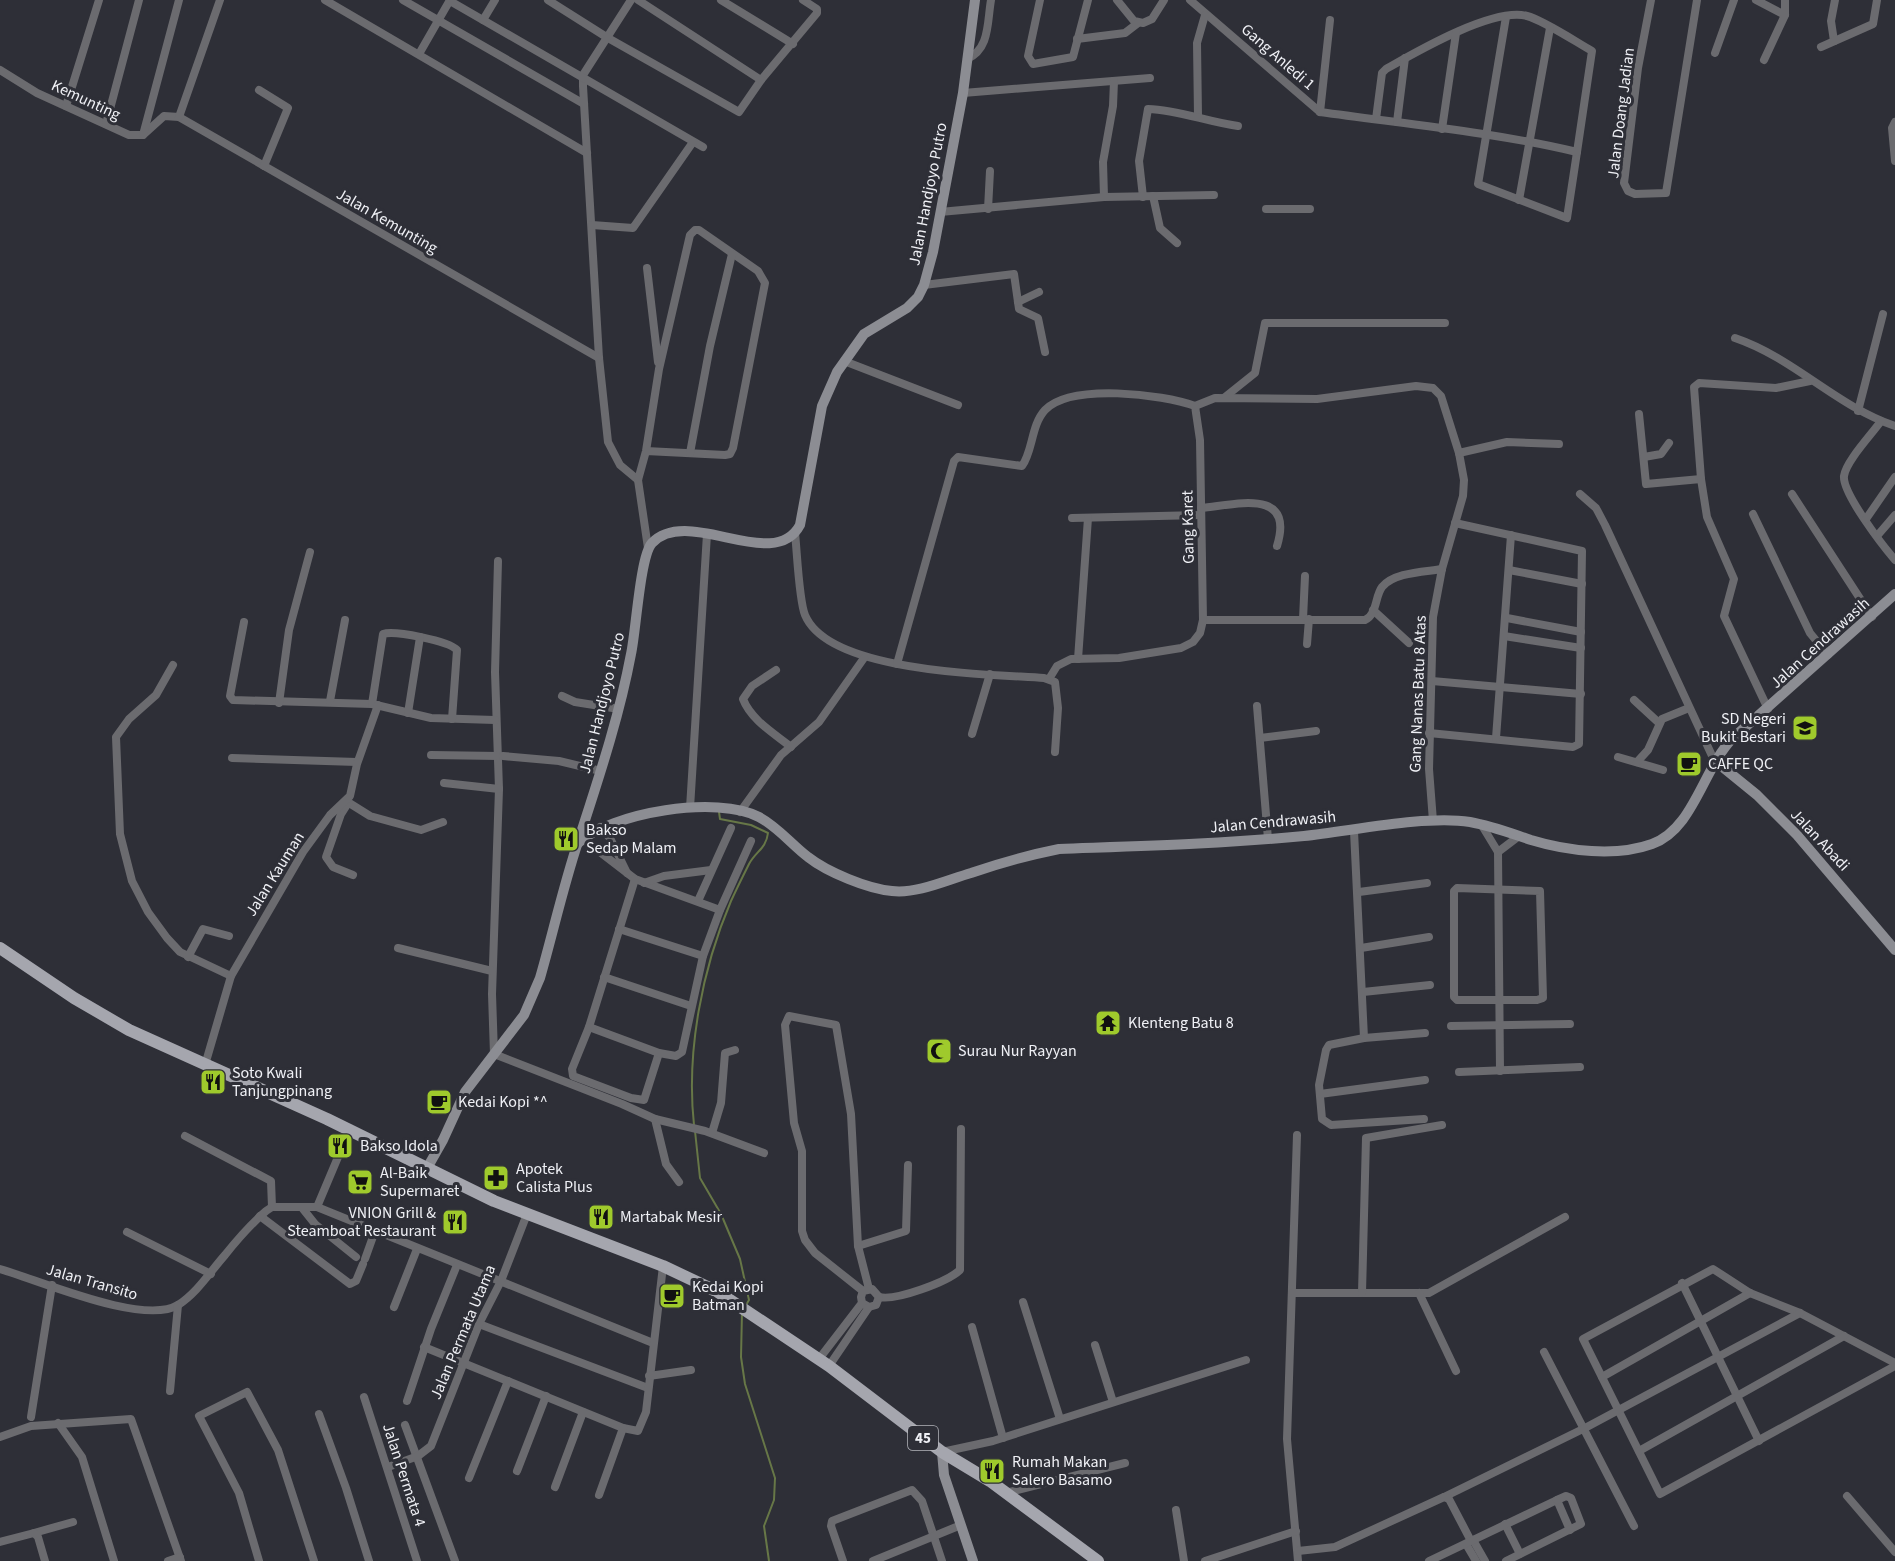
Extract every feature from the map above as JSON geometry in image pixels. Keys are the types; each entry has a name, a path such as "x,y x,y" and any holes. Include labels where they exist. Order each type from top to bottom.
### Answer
{"main road":[{"name":"45","path":"0,948 102,1016 350,1131 426,1170 527,1214 663,1266 718,1292 824,1362 942,1452 1006,1492 1098,1561"}],"street":[{"path":"66,106 99,0"},
{"path":"106,124 139,0"},
{"path":"143,135 179,0"},
{"path":"143,135 161,118 168,115 179,117 220,0"},
{"path":"325,0 587,153"},
{"path":"404,0 584,104"},
{"path":"419,54 450,0 583,75 703,147"},
{"path":"483,20 495,0"},
{"path":"548,0 608,38 738,111 818,12 803,0"},
{"path":"631,0 583,75 599,358 608,442 620,465 638,480"},
{"path":"638,0 761,80"},
{"path":"721,0 793,45"},
{"name":"Jalan Handjoyo Putro","path":"795,533 800,525 822,406 844,361 864,334 907,308 918,297 924,285 963,93 975,0"},
{"path":"966,59 977,55 985,43 991,0"},
{"path":"1040,0 1029,62 1033,64 1073,57 1088,0"},
{"path":"1117,0 1138,23"},
{"path":"1077,39 1125,33 1138,23 1152,19 1164,0"},
{"name":"Gang Anledi 1","path":"1190,0 1320,112"},
{"name":"Jalan Doang Jadian","path":"1651,0 1638,69 1624,183 1628,191 1635,194 1665,193 1696,0"},
{"path":"1715,53 1734,0"},
{"path":"1756,0 1785,15"},
{"path":"1764,60 1785,15 1785,0"},
{"path":"1834,41 1831,21 1835,0"},
{"path":"1821,47 1873,24 1877,0"},
{"path":"1198,116 1197,43 1205,15"},
{"path":"1376,119 1382,73 1405,58 1478,23 1506,16 1527,16 1592,51 1567,218 1478,184 1506,16"},
{"path":"1330,20 1320,112 1531,141 1577,152"},
{"path":"1519,200 1550,28"},
{"path":"1442,129 1456,33"},
{"path":"1397,122 1405,58"},
{"name":"Kemunting","path":"0,70 37,93 129,135 143,135"},
{"path":"963,93 1150,78"},
{"path":"1104,197 1103,154 1111,123 1114,81"},
{"path":"259,90 288,108 264,166"},
{"path":"1143,197 1139,161 1144,118 1148,109 1198,116 1217,123 1238,126"},
{"name":"Jalan Kemunting","path":"179,117 599,358"},
{"path":"1895,122 1892,128 1895,161"},
{"path":"592,225 633,228 693,142"},
{"path":"988,208 990,171"},
{"path":"940,213 1104,197 1214,195"},
{"path":"1153,196 1160,228 1177,243"},
{"path":"1266,209 1310,209"},
{"path":"646,451 728,455 734,448 765,283 758,271 699,230 692,232 658,369 646,451 638,480 648,548"},
{"path":"690,453 710,346 732,254"},
{"path":"647,268 658,369"},
{"path":"924,285 1012,274 1016,277 1020,311 1038,318 1045,352"},
{"path":"1018,302 1039,292"},
{"path":"1858,411 1883,314"},
{"path":"1224,398 1255,373 1265,323 1445,323"},
{"path":"1735,338 1776,356 1810,381 1858,411 1895,426"},
{"path":"844,361 958,405"},
{"path":"1768,709 1725,621 1724,612 1733,587 1733,574 1708,522 1701,479 1695,386 1776,388 1810,381"},
{"name":"Gang Nanas Batu 8 Atas","path":"1194,406 1206,400 1224,398 1317,399 1426,386 1441,396 1459,453 1464,480 1463,496 1442,569 1433,617 1429,769 1433,821"},
{"path":"897,664 954,461 962,458 1022,466 1034,433 1047,409 1087,394 1161,398 1194,406"},
{"name":"Gang Karet","path":"1194,406 1200,440 1203,620"},
{"path":"1639,414 1646,484 1701,479"},
{"path":"1881,421 1845,475 1849,494 1895,560"},
{"path":"1459,453 1507,442 1559,444"},
{"path":"1644,457 1661,454 1669,443"},
{"path":"1866,519 1895,477"},
{"path":"1580,494 1595,508 1605,525 1714,760"},
{"path":"1792,494 1872,616"},
{"path":"1072,518 1201,511 1246,502 1264,503 1278,516 1281,524 1282,531 1277,546"},
{"path":"1753,514 1810,633 1828,655"},
{"path":"1877,536 1895,515"},
{"path":"1078,659 1088,518"},
{"path":"1430,733 1577,747 1581,694 1582,550 1455,523"},
{"path":"648,548 660,537 675,531 766,544 784,540 795,533 804,614 814,628 828,640 864,658 897,664 1052,681"},
{"path":"690,808 707,534"},
{"path":"1496,738 1507,618 1511,535"},
{"name":"Jalan Handjoyo Putro","path":"426,1170 465,1092 524,1015 540,978 619,709 636,632 648,548"},
{"path":"279,703 289,630 310,552"},
{"path":"498,561 495,720 501,756 492,971 494,1054 655,1119 712,1133 764,1153"},
{"path":"1055,752 1059,708 1052,681 1061,662 1078,659 1119,658 1181,648 1193,642 1200,633 1203,620 1365,620 1370,618 1381,587 1394,578 1442,569"},
{"path":"1509,570 1582,584"},
{"path":"1305,576 1307,644"},
{"name":"Jalan Cendrawasih","path":"580,841 600,827 644,813 690,808 740,812 760,817 809,858 830,870 893,892 926,887 1030,855 1059,849 1268,839 1433,821 1497,827 1519,836 1575,849 1612,849 1652,844 1668,834 1683,818 1714,760 1733,738 1893,599"},
{"path":"1373,610 1409,643"},
{"path":"1507,618 1581,632"},
{"path":"330,701 345,620"},
{"path":"244,622 230,696 236,701 279,703 330,701 375,704 408,713 452,719 495,720"},
{"name":"Jalan Kauman","path":"205,1065 231,976 303,852 330,815 347,802 350,796 357,762 375,704 383,634 420,637"},
{"path":"1504,636 1581,648"},
{"path":"408,713 420,637 449,644 457,650 452,719"},
{"path":"740,812 759,782 791,747 819,722 864,658"},
{"path":"173,665 156,695 119,729 116,737 115,766 120,834 132,881 148,912 167,938 188,957 231,976"},
{"path":"776,670 752,686 743,699 762,724 791,747"},
{"path":"972,734 990,674"},
{"path":"1432,681 1581,694"},
{"path":"562,696 576,702 619,709"},
{"path":"1634,700 1659,723"},
{"path":"1257,706 1268,839"},
{"path":"1637,762 1648,750 1659,723 1669,715 1689,708"},
{"path":"1260,738 1316,731"},
{"path":"431,755 501,756 559,761 601,771"},
{"path":"1618,757 1663,770"},
{"path":"232,758 357,762"},
{"name":"Jalan Abadi","path":"1714,760 1757,795 1797,835 1895,950"},
{"path":"444,783 499,789"},
{"path":"353,875 333,867 326,857 347,802 370,816 421,830 443,822"},
{"path":"1481,824 1498,852 1500,1071"},
{"path":"600,827 610,838 636,879"},
{"path":"698,901 731,828"},
{"path":"1354,831 1359,892 1364,1038"},
{"path":"1498,852 1519,836"},
{"path":"580,841 636,879 720,910"},
{"path":"589,1028 659,1053 676,1056 682,1052 703,956 720,910 751,841"},
{"path":"636,879 711,870"},
{"path":"636,879 589,1028 572,1069 573,1076 631,1098 644,1100 659,1053"},
{"path":"1359,892 1427,883"},
{"path":"1462,887 1540,891 1545,994 1538,1000 1500,1000 1462,1001 1454,996 1454,891 1462,887"},
{"path":"188,957 203,929 229,936"},
{"path":"620,929 703,956"},
{"path":"1361,948 1429,937"},
{"path":"398,948 492,971"},
{"path":"604,977 691,1006"},
{"path":"1363,992 1430,985"},
{"path":"866,1305 861,1297 866,1290 858,1246 850,1107 836,1025 789,1016 785,1025 794,1123 802,1151 802,1231 809,1248 866,1290 874,1290 879,1297"},
{"path":"1451,1026 1570,1024"},
{"path":"1424,1119 1325,1124 1322,1119 1320,1094 1323,1055 1329,1045 1364,1038 1425,1033"},
{"path":"712,1133 721,1103 726,1053 735,1050"},
{"path":"1459,1072 1580,1067"},
{"path":"1320,1094 1425,1080"},
{"path":"655,1119 666,1164 679,1182"},
{"path":"1362,1293 1366,1138 1442,1125"},
{"path":"879,1297 906,1294 947,1278 960,1270 961,1129"},
{"path":"317,1207 350,1131"},
{"path":"1297,1135 1287,1439 1298,1561"},
{"path":"185,1136 271,1181 272,1207"},
{"path":"858,1246 906,1231 908,1165"},
{"path":"171,1391 178,1305 211,1274 260,1216 272,1207 303,1209 317,1207 653,1343"},
{"path":"303,1209 315,1224 361,1260"},
{"name":"Jalan Permata Utama","path":"418,1456 431,1446 479,1324 501,1281 527,1214"},
{"path":"260,1216 350,1284 356,1281 361,1260 375,1231"},
{"path":"1292,1293 1429,1293 1565,1217"},
{"path":"127,1232 211,1274"},
{"path":"394,1307 417,1248"},
{"path":"407,1401 424,1347 457,1265"},
{"path":"424,1347 463,1365 635,1432 642,1427 663,1266"},
{"name":"Jalan Transito","path":"0,1269 133,1309 161,1310 178,1305"},
{"path":"1713,1269 1750,1293 1800,1314 1895,1364 1760,1441 1660,1494 1583,1339 1713,1269"},
{"path":"1682,1284 1760,1441"},
{"path":"31,1417 52,1285"},
{"path":"1419,1293 1456,1371"},
{"path":"1602,1377 1750,1293"},
{"path":"866,1305 876,1305 879,1297"},
{"path":"1023,1302 1060,1419"},
{"path":"824,1362 866,1305"},
{"path":"824,1362 866,1305"},
{"path":"1298,1551 1335,1547 1444,1497 1585,1428 1800,1314"},
{"path":"479,1324 648,1388"},
{"path":"972,1327 1003,1438"},
{"path":"1639,1451 1844,1336"},
{"path":"1095,1346 1113,1402"},
{"path":"1544,1352 1634,1526"},
{"path":"974,1561 944,1475 942,1452 1003,1438 1246,1360"},
{"path":"649,1376 691,1370"},
{"path":"469,1478 508,1381"},
{"path":"259,1561 239,1492 199,1416 247,1392 278,1450 314,1561"},
{"path":"518,1471 546,1396"},
{"name":"Jalan Permata 4","path":"364,1397 417,1561"},
{"path":"555,1487 583,1412"},
{"path":"319,1414 369,1561"},
{"path":"0,1437 31,1426 131,1419 181,1559 168,1561"},
{"path":"58,1423 82,1457 114,1561"},
{"name":"Jalan Permata 4","path":"405,1425 454,1561"},
{"path":"599,1495 623,1428"},
{"path":"387,1467 418,1456"},
{"path":"1006,1492 1125,1463"},
{"path":"843,1561 831,1526 832,1521 908,1491 915,1491 922,1502 942,1561"},
{"path":"1847,1496 1895,1552"},
{"path":"1444,1497 1449,1499 1470,1542 1476,1561"},
{"path":"1429,1561 1557,1500 1569,1497 1582,1519 1581,1524 1506,1561"},
{"path":"1557,1500 1570,1530"},
{"path":"1176,1510 1184,1561"},
{"path":"0,1542 73,1522"},
{"path":"1505,1524 1520,1554"},
{"path":"873,1561 961,1526"},
{"path":"1205,1561 1296,1531"},
{"path":"34,1533 45,1561"},
{"path":"1470,1542 1485,1561"}],"waterway":[{"path":"694,1125 692,1069 704,983 731,901 749,864 765,843 768,833 751,825 720,819 719,812"},
{"path":"695,1131 700,1178 721,1214 740,1259 749,1300 746,1305"},
{"path":"742,1312 741,1357 745,1384 775,1478 774,1500 764,1526 769,1561"}],"place":[{"name":"SD Negeri Bukit Bestari","path":"1805,728"},
{"name":"CAFFE QC","path":"1689,764"},
{"name":"Bakso Sedap Malam","path":"566,839"},
{"name":"Klenteng Batu 8","path":"1108,1023"},
{"name":"Surau Nur Rayyan","path":"939,1051"},
{"name":"Soto Kwali Tanjungpinang","path":"213,1082"},
{"name":"Kedai Kopi *^","path":"439,1102"},
{"name":"Bakso Idola","path":"340,1146"},
{"name":"Apotek Calista Plus","path":"496,1178"},
{"name":"Al-Baik Supermaret","path":"360,1182"},
{"name":"Martabak Mesir","path":"601,1217"},
{"name":"VNION Grill & Steamboat Restaurant","path":"455,1222"},
{"name":"Kedai Kopi Batman","path":"672,1296"},
{"name":"Rumah Makan Salero Basamo","path":"992,1471"}]}
